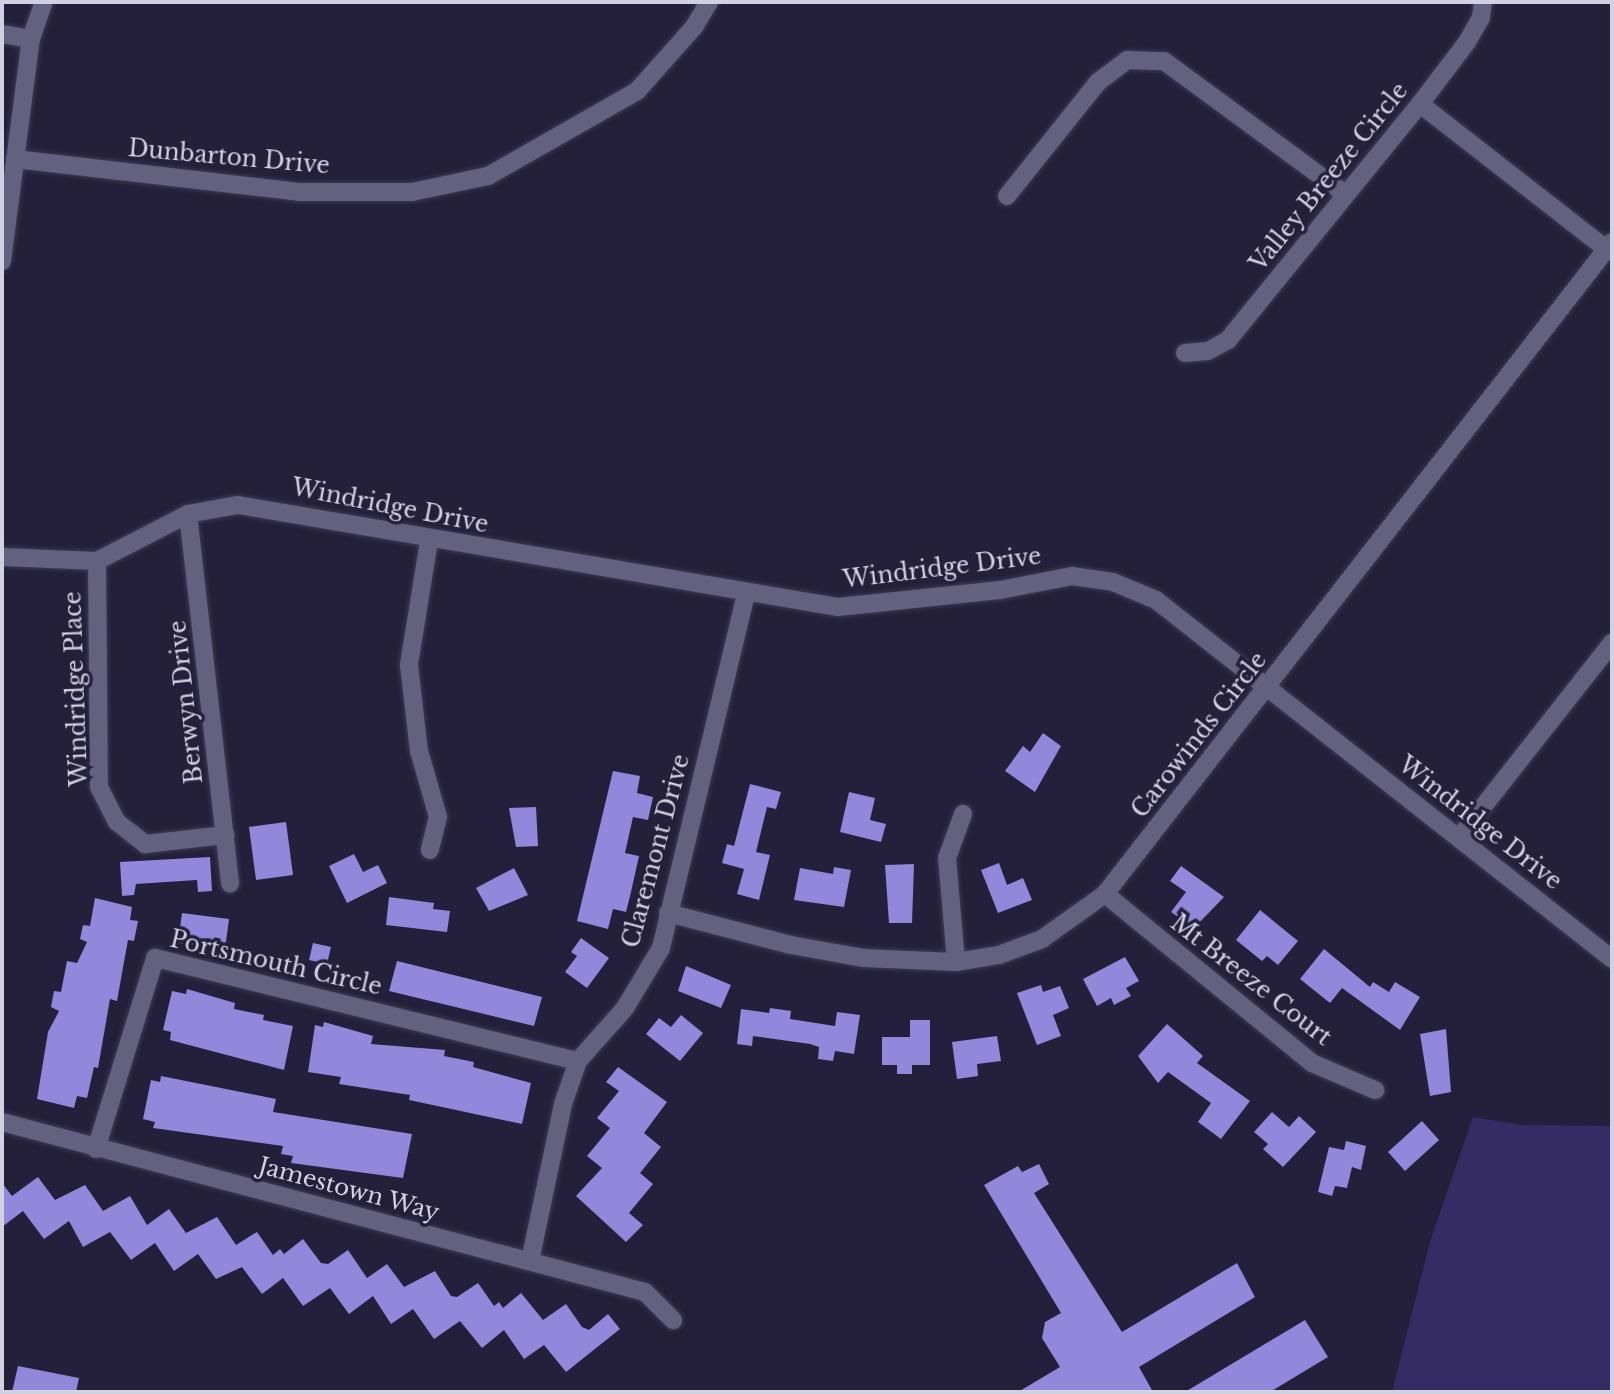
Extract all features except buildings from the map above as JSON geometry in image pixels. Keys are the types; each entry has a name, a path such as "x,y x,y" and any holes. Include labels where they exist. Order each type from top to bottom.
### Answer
{"street":[{"path":"2,250 31,39 44,2"},
{"name":"Dunbarton Drive","path":"15,159 299,192 412,192 488,176 637,91 694,27 709,2"},
{"name":"Valley Breeze Circle","path":"1185,353 1208,351 1228,340 1344,193 1420,104 1467,42 1481,18 1483,2"},
{"path":"2,34 31,39"},
{"path":"1007,195 1098,82 1127,61 1164,61 1344,193"},
{"path":"1420,104 1609,245"},
{"name":"Carowinds Circle","path":"668,913 791,945 863,958 956,962 999,955 1042,939 1105,894 1268,688 1609,245"},
{"name":"Windridge Drive","path":"2,557 97,561 188,514 238,505 270,508 429,541 838,607 1000,590 1072,576 1114,582 1156,600 1460,836 1612,959"},
{"name":"Berwyn Drive","path":"188,514 230,884"},
{"path":"429,541 409,665 419,751 438,817 430,850"},
{"name":"Windridge Place","path":"97,561 99,787 117,822 145,844 225,835"},
{"name":"Claremont Drive","path":"530,1261 563,1104 578,1060 625,1009 661,948 746,594"},
{"path":"1460,836 1612,643"},
{"path":"956,962 947,858 963,814"},
{"name":"Mt Breeze Court","path":"1105,894 1312,1063 1375,1090"},
{"name":"Portsmouth Circle","path":"96,1149 155,958 578,1060"},
{"name":"Jamestown Way","path":"2,1122 645,1292 673,1320"}],"shaded area":[{"path":"1473,1117 1520,1125 1612,1126 1612,1392 1392,1392 1430,1242"}]}
